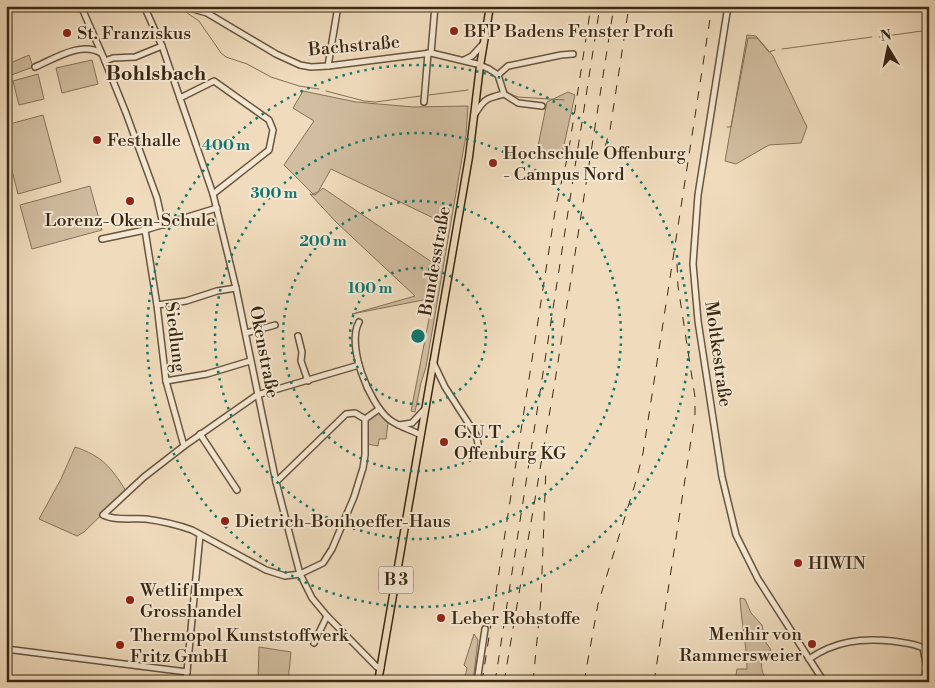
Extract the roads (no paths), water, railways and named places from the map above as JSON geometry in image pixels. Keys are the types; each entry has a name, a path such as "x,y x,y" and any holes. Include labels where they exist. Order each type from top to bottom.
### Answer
{"main road":[{"name":"Bundesstraße","path":"381,668 469,158 480,66 490,6"},
{"name":"B 3","path":"378,682 381,668"}],"street":[{"name":"Okenstraße","path":"144,6 162,46 217,208 246,334 276,482 300,574 312,598 327,616 377,667 381,668"},
{"name":"Bachstraße","path":"183,6 207,13 276,54 300,65 328,66 429,53 464,60 489,69 498,75"},
{"path":"328,66 338,6"},
{"path":"424,102 434,6"},
{"name":"Moltkestraße","path":"728,6 698,195 693,264 698,322 722,476 736,535 758,579 824,682"},
{"path":"82,8 102,53 157,198 163,225"},
{"path":"464,60 472,56 484,44"},
{"path":"105,61 113,58 135,57 162,46"},
{"path":"35,67 76,50 93,49 102,53"},
{"path":"542,106 518,103 504,94 498,75 508,66 573,54"},
{"path":"180,98 214,81 270,120 273,130 269,150 213,194"},
{"path":"475,114 482,102 488,98 504,94"},
{"path":"102,238 145,230 217,208"},
{"name":"Siedlung","path":"145,230 157,305 166,381 184,446"},
{"path":"157,305 186,301 217,291 236,288"},
{"path":"359,322 354,330 358,365 379,409 390,420 421,435"},
{"path":"246,334 275,325"},
{"path":"298,336 302,352 301,361 308,381"},
{"path":"166,381 207,374 250,361"},
{"path":"433,361 445,387 468,420 476,435 478,444"},
{"path":"358,365 258,395 184,446 144,477 103,515 112,518 149,520 180,526 266,570 285,576 300,574 323,563 332,549 354,500 363,468 365,419"},
{"path":"429,383 445,387"},
{"path":"365,419 379,409"},
{"path":"399,424 412,423 424,410"},
{"path":"276,482 346,414 354,413 365,419"},
{"path":"200,434 237,490"},
{"path":"186,682 200,535"},
{"path":"314,643 327,616"},
{"path":"477,682 485,629"},
{"path":"809,659 834,645 859,639 915,644 923,648 927,668 923,682"},
{"path":"6,649 187,672"}],"waterway":[{"path":"177,6 199,21 221,53 226,57 247,64 271,77 299,86 319,89"},
{"path":"879,37 929,30"},
{"path":"782,49 872,37"},
{"path":"727,127 731,127 748,38 757,38 769,52 775,50"},
{"path":"429,95 468,90"},
{"path":"326,91 375,102 421,96"},
{"path":"508,93 518,97 564,100"}],"railway":[{"path":"482,682 556,205 568,155 591,6"},
{"path":"495,682 600,6"},
{"path":"504,682 555,381 614,6"},
{"path":"605,147 610,130 629,6"},
{"path":"584,682 598,604 643,453 712,6"},
{"path":"654,682 695,414 695,397 678,286 677,264"},
{"path":"533,682 541,599 546,467"}],"place":[{"name":"BFP Badens Fenster Profi","path":"454,31"},
{"name":"St. Franziskus","path":"67,33"},
{"name":"Festhalle","path":"97,140"},
{"name":"Hochschule Offenburg - Campus Nord","path":"493,163"},
{"name":"Lorenz-Oken-Schule","path":"130,201"},
{"name":"G.U.T Offenburg KG","path":"444,442"},
{"name":"Dietrich-Bonhoeffer-Haus","path":"225,521"},
{"name":"HIWIN","path":"798,563"},
{"name":"Wetlif Impex Grosshandel","path":"130,600"},
{"name":"Leber Rohstoffe","path":"441,618"},
{"name":"Menhir von Rammersweier","path":"812,644"},
{"name":"Thermopol Kunststoffwerk Fritz GmbH","path":"120,645"}],"district":[{"name":"Bohlsbach","path":"156,74"}]}
